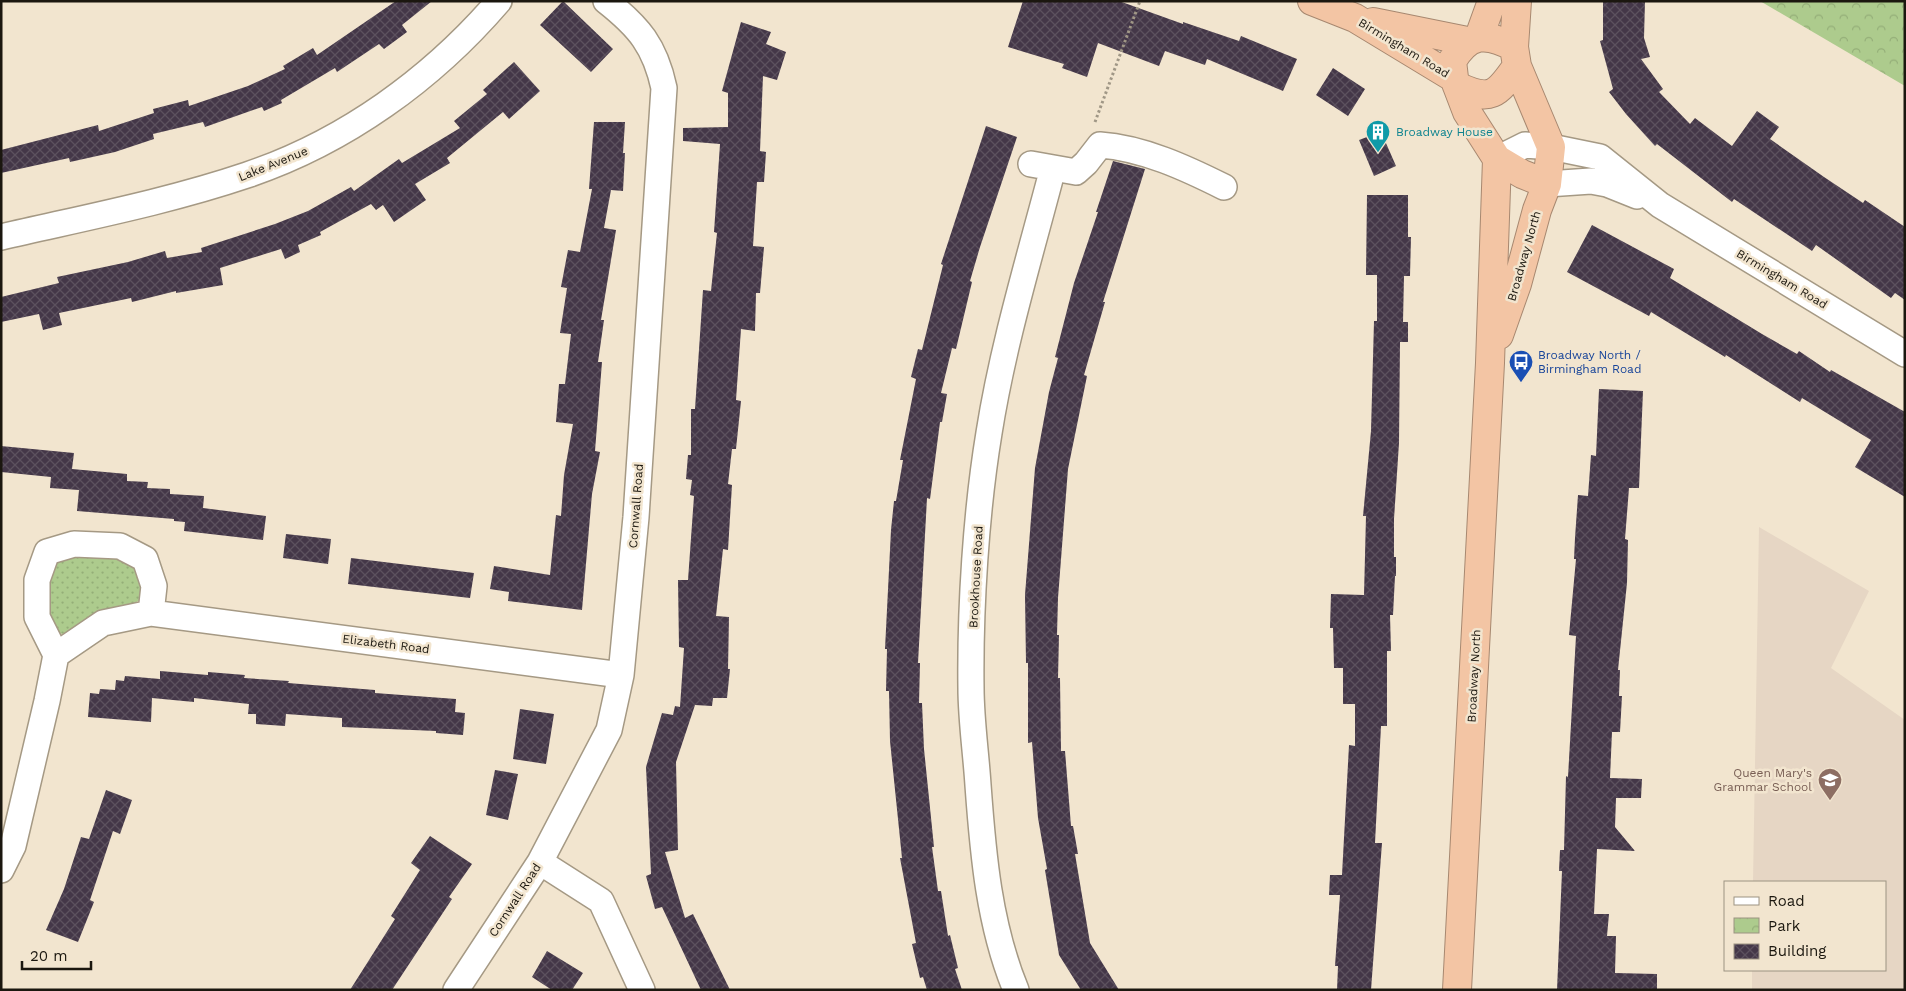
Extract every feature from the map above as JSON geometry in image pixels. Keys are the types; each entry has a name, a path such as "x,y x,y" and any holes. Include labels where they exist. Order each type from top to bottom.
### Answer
{"highway":[{"name":"Birmingham Road","path":"1312,1 1355,18 1456,82"},
{"path":"1492,1 1473,39 1452,61 1456,82 1467,112 1497,159 1522,174 1547,184"},
{"path":"1517,1 1516,57 1550,147"},
{"name":"Birmingham Road","path":"1355,18 1473,39"},
{"path":"1473,39 1499,39 1516,57"},
{"path":"1456,82 1478,96 1495,92 1516,57"},
{"name":"Broadway North","path":"1490,363 1517,284 1537,210 1547,184 1550,147"},
{"name":"Broadway North","path":"1457,990 1490,363 1497,159"}],"street":[{"name":"Lake Avenue","path":"1,237 170,198 247,175 316,146 364,119 411,86 462,42 499,1"},
{"name":"Cornwall Road","path":"456,990 540,862 609,730 621,674 637,498 664,88 654,51 644,35 631,20 606,1"},
{"name":"Brookhouse Road","path":"1016,990 1008,970 995,921 983,852 971,689 974,594 980,510 989,433 1016,305 1053,168 1086,164 1100,145 1123,146 1198,174 1224,187"},
{"name":"Birmingham Road","path":"1497,159 1525,145 1550,147 1600,157 1660,205 1905,354"},
{"name":"Birmingham Road","path":"1547,184 1590,181 1607,184 1660,205"},
{"path":"1,870 13,846 56,654 37,616 37,580 48,552 74,544 120,546 145,560 154,586 151,613"},
{"name":"Elizabeth Road","path":"56,654 103,623 151,613 621,674"},
{"path":"540,862 601,902 642,990"}],"path":[{"path":"1093,127 1140,1"}],"shaded area":[{"name":"Queen Mary's Grammar School","path":"1759,527 1869,591 1831,668 1905,720 1905,990 1752,990 1752,971 1886,971 1886,881 1753,881"}],"green space":[{"path":"1760,1 1905,1 1905,86"},
{"path":"64,555 126,558 147,578 140,600 129,606 99,610 77,629 62,634 53,631 43,613 51,575"}],"building":[{"path":"396,1 432,1 402,25 407,32 384,49 379,44 337,72 335,68 281,100 282,103 264,111 262,107 205,127 203,122 153,134 154,139 115,152 70,162 69,158 1,173 1,150 98,125 99,131 154,113 153,109 188,100 189,106 248,86 285,69 283,66 313,48 317,55"},
{"path":"563,1 613,49 591,72 540,25"},
{"path":"1023,1 1119,1 1183,24 1183,22 1239,41 1241,36 1297,59 1283,91 1207,59 1205,65 1165,51 1159,66 1098,43 1087,77 1062,68 1064,64 1008,47"},
{"path":"1603,1 1645,1 1644,38 1650,57 1641,59 1663,89 1659,92 1690,124 1695,118 1732,146 1757,111 1779,127 1770,139 1863,203 1865,200 1905,227 1905,300 1895,293 1891,298 1816,245 1812,251 1734,199 1732,202 1657,144 1655,146 1609,92 1613,89 1600,41 1603,40"},
{"path":"741,22 771,32 766,44 786,52 777,80 763,76 760,151 766,152 764,182 757,182 753,246 764,247 760,293 756,293 755,331 741,329 736,400 741,401 736,449 732,449 728,484 732,485 728,550 723,549 716,616 729,617 728,669 730,669 727,698 713,698 712,706 695,705 676,762 678,850 665,852 685,918 693,914 730,990 701,990 662,907 655,909 646,876 651,874 646,767 662,713 673,715 675,706 680,707 684,648 679,647 678,580 688,580 694,496 690,495 692,480 686,479 688,455 691,455 691,409 695,409 703,290 711,291 717,233 714,232 720,144 683,141 683,128 728,127 728,93 722,91"},
{"path":"514,62 540,91 509,119 503,112 447,158 450,163 415,184 426,200 394,222 383,205 376,210 371,204 320,232 321,235 298,245 300,252 285,259 281,249 220,268 223,285 176,293 176,291 132,302 131,298 59,313 62,325 43,330 39,314 1,322 1,297 59,283 57,277 128,262 165,251 167,258 202,252 201,248 275,224 308,211 351,187 354,191 399,159 402,163 460,128 454,121 487,94 483,90"},
{"path":"1333,68 1365,89 1348,116 1316,95"},
{"path":"594,122 625,122 623,153 625,153 623,191 611,190 604,228 616,230 601,320 604,320 598,362 602,362 595,451 600,452 592,494 582,610 508,601 509,592 490,589 494,566 550,575 556,515 561,516 564,475 573,424 556,422 559,384 565,384 571,334 560,333 567,288 561,287 568,250 580,252 592,189 589,189"},
{"path":"986,126 1017,137 980,247 970,281 972,282 956,349 952,348 941,393 947,394 942,422 940,422 930,499 927,498 918,663 920,663 919,703 922,703 924,749 934,847 932,847 938,891 941,891 948,936 950,935 958,968 955,969 962,990 927,990 923,977 920,978 912,944 916,943 900,858 902,858 890,741 889,691 886,691 887,649 885,649 891,530 894,501 896,501 903,460 900,460 916,379 911,377 918,349 922,350 943,265 941,264"},
{"name":"Broadway House","path":"1375,134 1382,134 1396,166 1374,176 1359,140"},
{"path":"1113,161 1145,169 1103,302 1105,302 1084,375 1087,376 1068,469 1058,598 1057,635 1059,635 1058,678 1060,678 1061,751 1065,751 1071,826 1073,826 1078,854 1075,854 1090,943 1119,990 1081,990 1059,955 1045,870 1047,869 1038,818 1032,742 1028,743 1028,663 1026,663 1025,595 1035,468 1049,392 1058,358 1055,357 1074,283"},
{"path":"1367,195 1408,195 1408,237 1411,237 1410,276 1404,276 1403,322 1408,322 1408,342 1400,342 1399,443 1394,519 1396,576 1393,615 1390,615 1391,651 1387,651 1387,726 1381,726 1375,843 1382,843 1371,990 1337,990 1338,966 1335,966 1340,895 1329,895 1330,875 1342,875 1349,745 1355,746 1355,704 1343,704 1343,668 1334,668 1333,628 1330,628 1331,594 1364,595 1366,516 1363,516 1371,431 1374,321 1377,321 1377,275 1366,275"},
{"path":"1592,225 1674,269 1670,278 1762,334 1797,354 1799,351 1830,372 1831,370 1905,412 1905,497 1855,467 1871,440 1802,398 1800,402 1726,355 1725,357 1651,312 1649,316 1567,272"},
{"path":"1599,389 1643,391 1639,488 1629,488 1625,539 1628,540 1627,583 1618,670 1620,670 1619,696 1622,696 1620,732 1612,732 1610,778 1642,779 1641,798 1616,798 1615,827 1635,851 1597,849 1594,914 1609,914 1607,936 1616,936 1615,973 1657,974 1657,990 1557,990 1562,871 1559,871 1560,850 1564,850 1566,776 1568,777 1576,636 1569,635 1576,559 1574,559 1578,495 1588,496 1591,455 1596,456"},
{"path":"1,446 74,453 72,469 127,474 127,481 148,482 147,488 170,489 170,494 204,496 203,508 266,516 263,540 184,531 185,522 174,521 174,519 77,511 79,490 50,488 51,477 1,472"},
{"path":"286,534 331,539 328,564 283,558"},
{"path":"351,558 474,573 470,598 348,584"},
{"path":"160,671 208,675 208,672 245,675 244,678 375,690 375,693 456,699 455,712 465,713 463,735 436,733 436,731 342,727 342,718 286,714 285,726 256,724 256,714 248,714 249,704 194,698 194,702 152,698 151,722 88,717 90,693 99,694 100,689 115,690 116,680 124,681 125,676 160,679"},
{"path":"520,709 554,714 546,764 513,759"},
{"path":"495,770 518,774 508,820 486,815"},
{"path":"106,790 132,800 120,834 113,831 90,900 94,902 78,942 46,930 64,889 81,837 89,839"},
{"path":"430,836 472,864 449,897 452,899 392,990 350,990 395,919 391,916 420,870 411,863"},
{"path":"547,951 583,973 572,990 552,990 532,977"}],"place":[{"name":"Broadway House","path":"1378,153"},
{"name":"Broadway North / Birmingham Road","path":"1521,383"},
{"name":"Queen Mary's Grammar School","path":"1830,801"}]}
